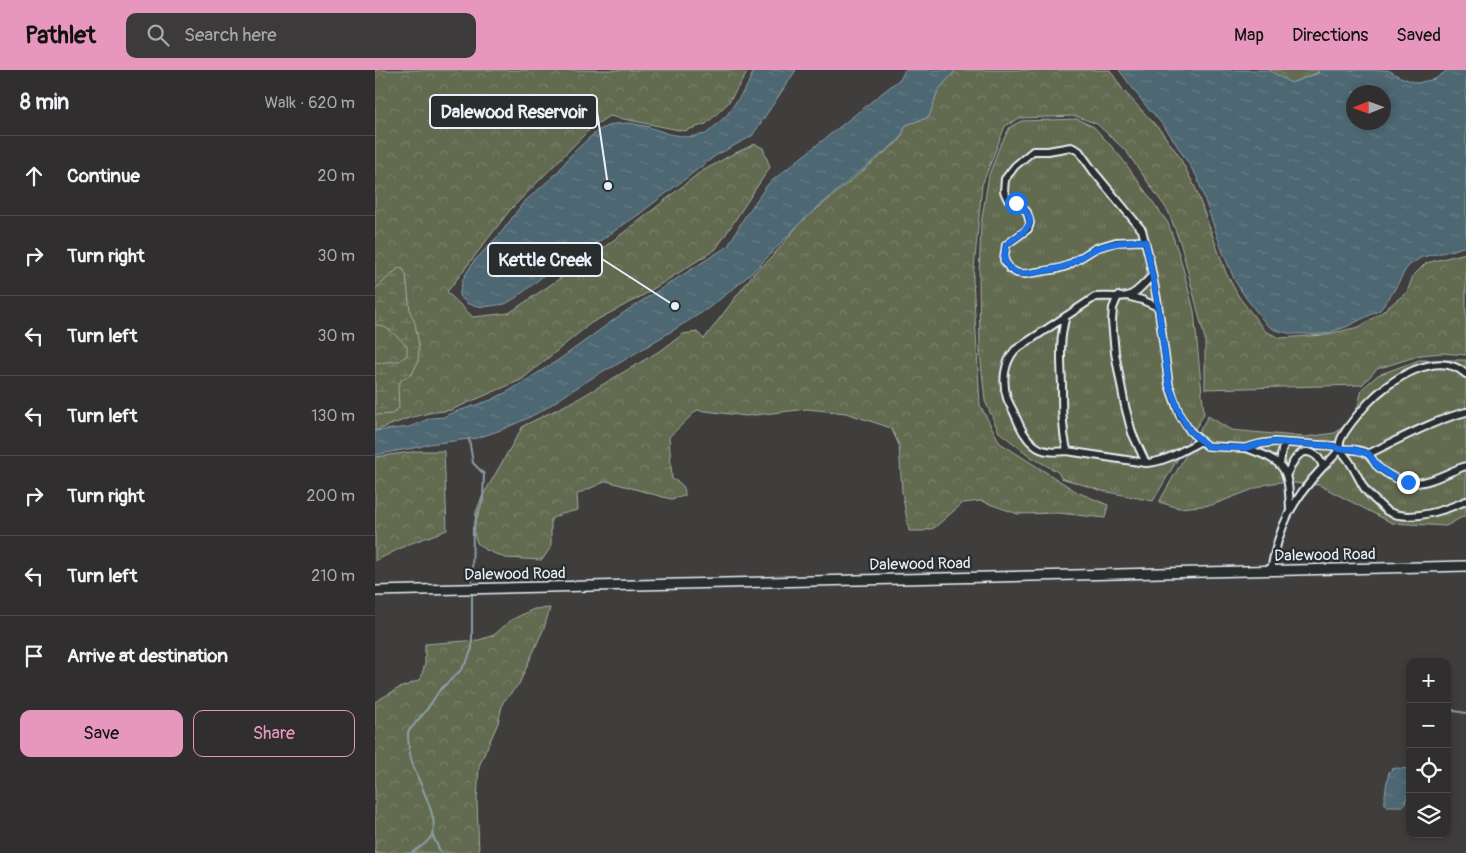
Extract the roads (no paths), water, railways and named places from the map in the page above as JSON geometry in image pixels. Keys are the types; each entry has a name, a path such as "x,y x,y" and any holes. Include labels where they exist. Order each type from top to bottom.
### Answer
{"main road":[{"name":"Dalewood Road","path":"375,591 1466,566"}],"street":[{"path":"1144,241 1116,242 1096,248 1067,266 1057,269 1025,274 1017,273 1010,269 1004,260 1006,245 1028,229 1030,223 1027,212 1007,198 1004,191 1005,179 1015,166 1033,150 1048,151 1071,147 1079,151 1142,230 1158,307 1169,385 1181,416 1190,431 1207,446 1245,448 1273,458 1280,464 1286,476 1290,509"},
{"path":"1127,296 1139,289 1152,276"},
{"path":"1118,296 1113,308 1112,321 1115,353 1127,414 1146,462"},
{"path":"1158,307 1127,296 1095,297 1015,350 1005,366 1007,400 1024,435 1035,446 1043,450 1057,452 1067,450 1157,462 1201,442"},
{"path":"1066,316 1062,329 1061,415 1067,450"},
{"path":"1271,570 1276,545 1290,509 1307,484 1339,449 1340,441 1369,402 1386,386 1422,367 1450,365 1462,370 1466,374"},
{"path":"1369,454 1437,422 1466,412"},
{"path":"1245,448 1259,444 1285,442 1333,446 1339,449 1352,466 1366,491 1387,510 1397,515 1429,513 1466,501"},
{"path":"1280,464 1285,442"},
{"path":"1339,449 1352,449 1369,454 1377,466 1391,476 1408,482 1428,481 1466,466"},
{"path":"1286,476 1295,459 1301,454 1308,452 1317,455 1323,467"}],"water":[{"path":"754,70 796,70 752,136 715,156 638,215 579,255 547,273 505,304 483,307 468,304 459,296 463,279 474,261 501,233 523,203 557,173 570,156 590,137 601,129 614,124 629,123 688,137 706,134 727,115 747,86"},
{"path":"905,70 956,70 938,90 929,117 906,125 900,139 800,223 760,265 706,310 613,367 605,370 543,410 501,430 477,438 429,444 375,455 375,431 409,427 431,418 444,417 491,400 509,391 560,359 626,311 728,246 744,218 768,184 901,78"},
{"path":"1119,70 1268,70 1291,83 1319,73 1318,70 1388,70 1417,83 1435,79 1448,70 1466,70 1466,246 1422,257 1411,264 1380,310 1346,327 1325,334 1292,334 1275,330 1267,325 1235,281 1222,250 1197,177 1169,133"},
{"path":"1392,769 1406,769 1406,799 1403,806 1387,806 1385,804 1389,772"}],"waterway":[{"path":"469,439 473,463 484,474 483,500 473,528 472,582"},
{"path":"411,853 429,839 434,825 430,807 411,758 408,732 439,691 460,671 467,661 472,648 472,595"},
{"path":"1451,709 1466,713"},
{"path":"432,834 441,853"}],"place":[{"name":"Dalewood Reservoir","path":"608,186"},
{"name":"Kettle Creek","path":"675,306"}]}
